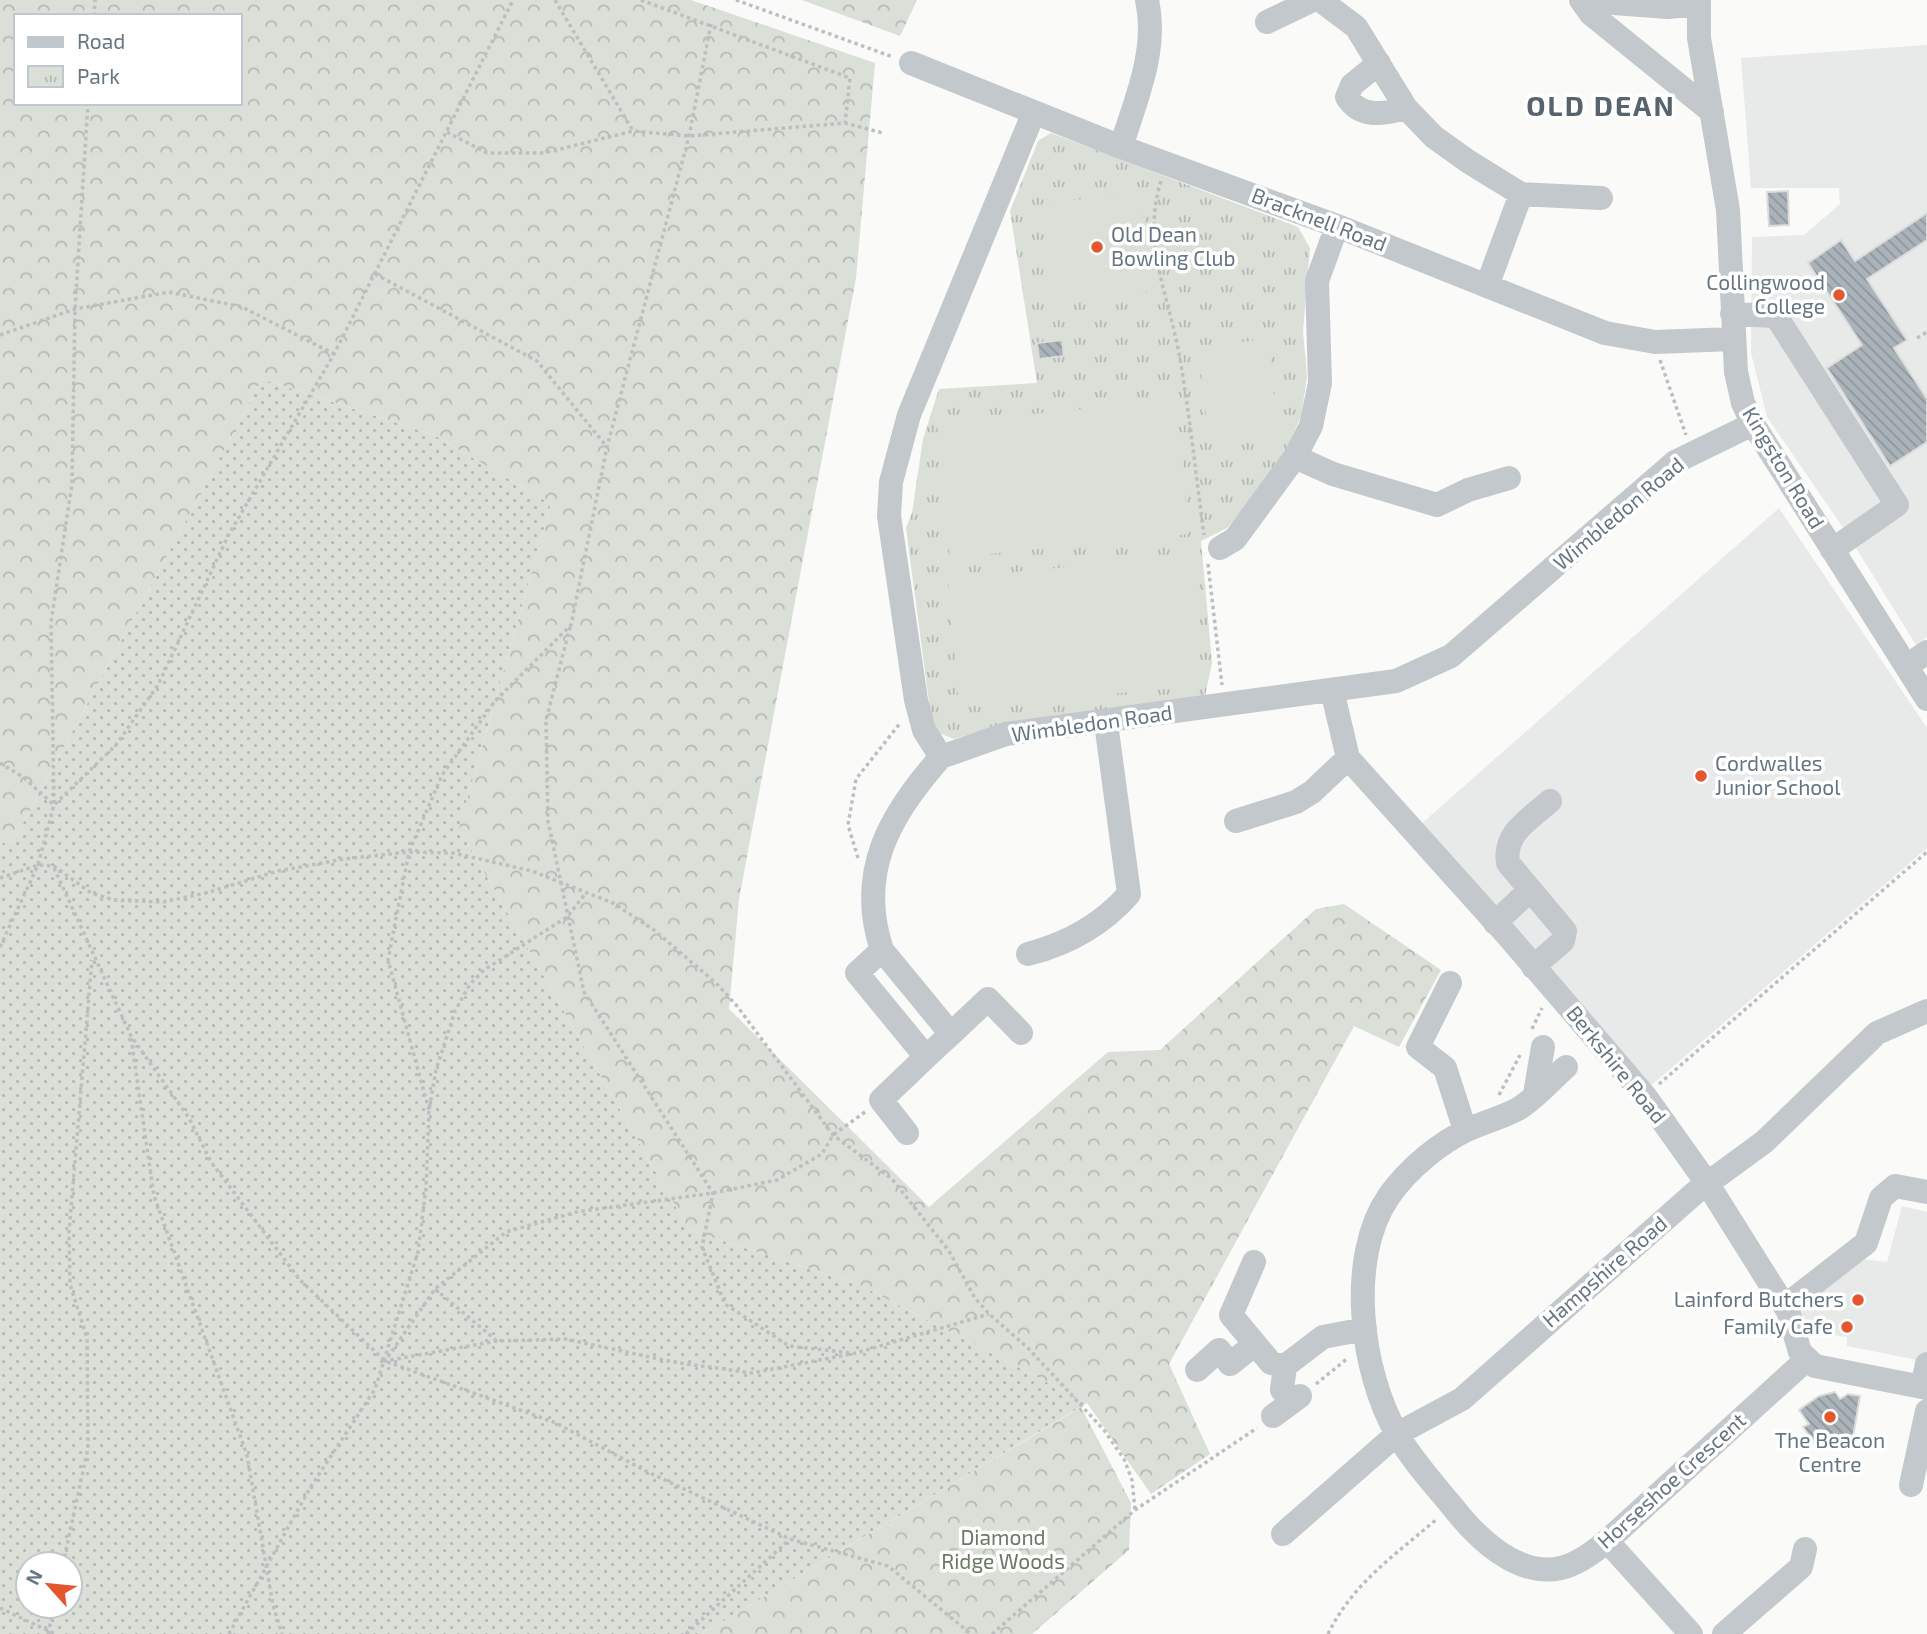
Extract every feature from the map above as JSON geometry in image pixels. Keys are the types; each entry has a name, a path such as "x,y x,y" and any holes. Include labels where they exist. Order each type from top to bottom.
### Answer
{"street":[{"path":"1121,147 1147,63 1152,21 1147,0"},
{"path":"1267,22 1313,0"},
{"path":"1320,0 1356,27 1406,108 1443,143 1521,194 1601,198"},
{"path":"1581,0 1591,14 1712,112"},
{"path":"1606,0 1668,7 1698,2"},
{"name":"Kingston Road","path":"1698,2 1699,38 1728,210 1731,314 1743,404 1832,551 1917,659 1927,699"},
{"path":"1379,62 1352,85 1347,97 1352,105 1364,112 1383,115 1406,108"},
{"name":"Bracknell Road","path":"911,63 1121,147 1337,226 1605,332 1655,342 1733,339"},
{"path":"951,1034 882,950 877,937 873,880 886,832 916,786 941,757 924,730 915,700 889,516 891,482 909,415 1034,112"},
{"path":"1487,286 1521,194"},
{"path":"1214,553 1235,539 1295,457 1311,426 1320,383 1317,281 1337,226"},
{"path":"1731,314 1776,316 1897,505 1832,551"},
{"name":"Wimbledon Road","path":"941,757 1006,734 1105,723 1396,681 1451,656 1675,462 1753,424"},
{"path":"1295,457 1333,474 1437,505 1468,490 1509,478"},
{"name":"Berkshire Road","path":"1332,690 1348,758 1645,1096 1707,1183 1785,1306 1795,1343 1806,1360"},
{"path":"1028,954 1052,947 1110,916 1129,894 1105,723"},
{"path":"1236,821 1304,797 1348,758"},
{"path":"1533,967 1566,935 1507,863 1508,843 1511,836 1550,802"},
{"path":"1495,923 1529,891"},
{"path":"882,950 857,973 926,1058"},
{"path":"1450,983 1418,1047 1445,1068 1475,1126"},
{"path":"906,1133 881,1100 988,999 1021,1033"},
{"name":"Hampshire Road","path":"1283,1534 1397,1434 1462,1399 1707,1183 1764,1142 1877,1033 1927,1011"},
{"path":"1531,1045 1535,1094"},
{"name":"Horseshoe Crescent","path":"1566,1067 1520,1108 1475,1126 1423,1159 1388,1197 1371,1233 1360,1288 1367,1339 1385,1408 1397,1434 1451,1506 1473,1531 1508,1558 1532,1567 1562,1568 1607,1541 1806,1360"},
{"path":"1785,1306 1866,1243 1881,1198 1895,1186 1927,1192"},
{"path":"1254,1262 1231,1315 1271,1363 1285,1366"},
{"path":"1273,1416 1296,1398 1282,1390 1285,1366 1323,1338 1367,1339"},
{"path":"1197,1370 1219,1350 1230,1364 1251,1342"},
{"path":"1806,1360 1815,1366 1926,1387 1911,1485"},
{"path":"1607,1541 1686,1632"},
{"path":"1724,1634 1801,1567 1805,1549"}],"path":[{"path":"54,805 116,745 158,685 228,536 334,354 513,0"},
{"path":"555,0 633,131"},
{"path":"641,0 712,24 850,78 845,123"},
{"path":"736,0 883,53"},
{"path":"712,24 689,136 607,447 570,625 546,720 548,821 584,992 713,1194 702,1247 725,1304 789,1346 856,1353"},
{"path":"0,947 38,865 54,805 51,622 72,484 75,309 88,105"},
{"path":"447,132 487,153 544,153 633,131 689,136 845,123 883,133"},
{"path":"1167,163 1152,217 1162,292 1180,357 1214,553 1224,705"},
{"path":"375,274 537,361 607,447"},
{"path":"0,335 75,309 169,292 242,307 334,354"},
{"path":"1917,338 1927,332"},
{"path":"1655,342 1693,454"},
{"path":"429,1110 388,960 409,852 442,775 495,701 570,625"},
{"path":"873,880 858,857 848,825 856,779 915,700"},
{"path":"0,763 23,777 54,805"},
{"path":"0,878 38,865 54,866 91,893 114,900 163,902 206,893 278,871 409,852 453,853 532,871 613,903 654,930 716,983 737,1006 833,1135 892,1178 949,1251 975,1298 1027,1347 1104,1430 1124,1459 1132,1480 1135,1510"},
{"path":"1645,1096 1927,852"},
{"path":"54,866 92,957 131,1036 190,1118 211,1162 300,1280 385,1361 556,1423 646,1471 790,1539 888,1566 971,1634"},
{"path":"229,1634 310,1488 375,1389 418,1252 426,1188 429,1110 436,1070 455,1011 470,984 484,970 567,917 586,893"},
{"path":"66,1550 88,1448 87,1338 70,1284 69,1232 92,957"},
{"path":"1475,1126 1531,1045 1545,1002"},
{"path":"131,1036 154,1196 247,1455 273,1605 282,1634"},
{"path":"385,1361 435,1289 506,1232 576,1212 713,1194 777,1180 822,1154 833,1135 881,1100"},
{"path":"435,1289 497,1341"},
{"path":"385,1361 497,1341 566,1339 673,1362 752,1373 856,1353 989,1314"},
{"path":"1296,1398 1357,1351 1367,1339"},
{"path":"992,1634 1135,1510 1273,1416"},
{"path":"1328,1634 1340,1609 1361,1584 1451,1506"},
{"path":"686,1634 790,1539"},
{"path":"0,1608 55,1634"}],"shaded area":[{"name":"Collingwood College","path":"1927,45 1927,637 1916,645 1848,535 1767,417 1751,353 1752,237 1804,235 1840,204 1839,188 1751,188 1741,58"},
{"name":"Cordwalles Junior School","path":"1779,508 1927,728 1927,848 1647,1089 1420,825"},
{"path":"1902,1206 1927,1212 1927,1362 1847,1346 1847,1337 1807,1331 1799,1310 1854,1258 1887,1262"}],"green space":[{"path":"0,0 691,0 875,63 856,278 739,899 729,1009 929,1207 1108,1052 1160,1050 1316,909 1344,904 1441,970 1399,1047 1354,1026 1169,1364 1210,1454 1151,1494 1087,1403 858,1284 689,1230 459,828 551,504 434,435 262,379 14,840 0,844"},
{"path":"802,0 917,0 900,36"},
{"path":"1051,133 1298,227 1310,248 1303,331 1307,377 1301,416 1290,442 1262,490 1227,528 1201,541 1212,663 1205,696 997,726 954,739 939,733 931,717 906,528 912,513 923,439 939,389 1037,383 1010,211 1038,141"},
{"name":"Old Dean Bowling Club","path":"1141,192 1152,291 1053,302 1042,204"},
{"path":"1268,339 1278,435 1209,443 1198,347"},
{"path":"262,379 434,435 551,504 459,828 689,1230 858,1284 1087,1403 702,1634 0,1634 0,844 14,840"},
{"path":"1176,400 1189,534 950,558 937,423"},
{"path":"1191,556 1202,686 959,707 948,578"},
{"name":"Diamond Ridge Woods","path":"1081,1407 1131,1503 1129,1550 1032,1634 702,1634"}],"building":[{"path":"1788,191 1789,225 1769,226 1767,192"},
{"path":"1927,213 1927,240 1867,279 1907,340 1894,348 1927,399 1927,442 1890,466 1827,368 1862,345 1808,263 1841,240 1855,261"},
{"path":"1062,340 1064,356 1039,359 1037,343"},
{"name":"The Beacon Centre","path":"1835,1392 1840,1399 1848,1394 1860,1396 1852,1443 1828,1449 1823,1442 1817,1447 1803,1427 1809,1424 1799,1410 1819,1396"}],"place":[{"name":"Old Dean Bowling Club","path":"1097,247"},
{"name":"Collingwood College","path":"1839,295"},
{"name":"Cordwalles Junior School","path":"1701,776"},
{"name":"Lainford Butchers","path":"1858,1300"},
{"name":"Family Cafe","path":"1847,1327"},
{"name":"The Beacon Centre","path":"1830,1417"}],"district":[{"name":"OLD DEAN","path":"1601,106"}]}
